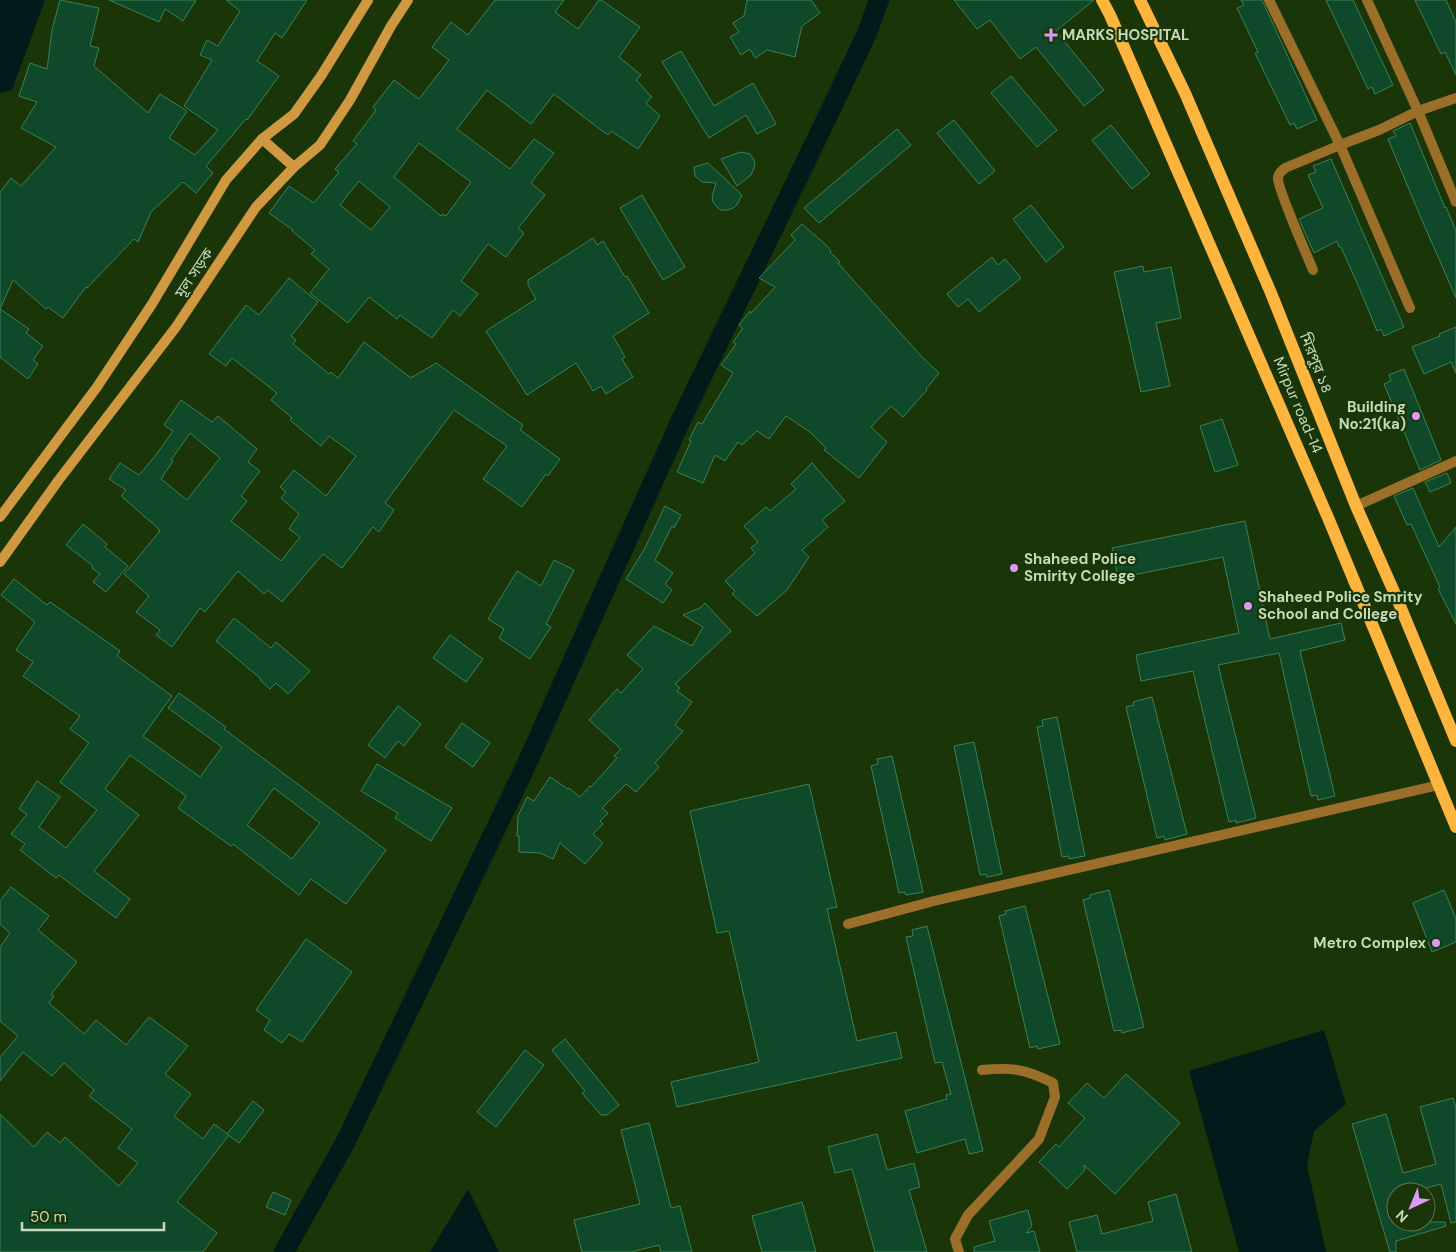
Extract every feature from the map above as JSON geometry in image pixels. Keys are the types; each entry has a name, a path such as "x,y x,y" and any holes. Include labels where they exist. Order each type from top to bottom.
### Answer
{"main road":[{"name":"Mirpur road-14","path":"1102,0 1330,520 1456,827"},
{"name":"মিরপুর ১৪","path":"1140,0 1193,111 1271,293 1356,506 1456,741"}],"street":[{"name":"মূল সড়ক","path":"0,516 97,387 152,304 226,180 262,139 294,114 321,76 368,0"},
{"name":"মূল সড়ক","path":"0,562 58,481 176,327 256,207 294,167 320,145 350,100 391,26 408,0"},
{"path":"1269,0 1340,145 1410,308"},
{"path":"1367,0 1418,111 1456,202"},
{"path":"1313,270 1277,179 1280,173 1285,168 1380,130 1418,111 1456,98"},
{"path":"262,139 294,167"},
{"path":"1356,506 1456,461"},
{"path":"848,924 934,901 1439,785"},
{"path":"959,1252 955,1240 968,1215 1039,1139 1056,1098 1053,1083 1033,1073 1004,1068 982,1070"}],"water":[{"path":"0,0 45,0 12,90 0,93"},
{"path":"1324,1030 1346,1104 1314,1131 1307,1165 1326,1252 1239,1252 1189,1071"},
{"path":"468,1189 499,1252 430,1252"}],"building":[{"path":"60,0 99,8 90,46 99,48 94,66 148,113 160,94 187,111 169,138 195,155 218,130 184,106 212,60 200,55 207,40 218,46 240,11 226,0 307,0 282,38 275,33 257,61 279,76 247,120 206,166 213,173 196,193 183,182 151,212 138,242 134,239 86,287 63,318 48,307 46,309 13,280 0,309 0,192 11,178 21,186 56,147 21,128 37,102 19,96 30,63 47,69 52,30"},
{"path":"109,0 196,0 183,21 165,9 159,22"},
{"path":"495,0 564,0 555,12 578,29 599,0 601,0 640,27 619,57 641,75 636,80 652,97 646,103 660,116 638,149 611,131 608,135 554,94 531,124 487,90 457,129 510,169 534,139 554,153 531,183 545,195 518,228 524,233 506,257 488,244 461,281 478,294 460,316 453,310 432,338 400,315 397,319 369,297 348,323 310,293 329,269 311,254 315,250 293,230 269,213 289,186 314,203 339,172 335,169 357,144 353,141 376,110 373,107 394,80 419,99 449,60 432,47 451,22 468,35","holes":["419,143 471,182 446,216 443,214 441,216 394,177","359,181 390,207 371,230 340,205"]},
{"path":"747,0 811,0 820,13 802,26 795,57 767,50 755,58 750,49 741,55 730,37 739,32 733,23 744,16"},
{"path":"954,0 1094,0 1056,31 1104,90 1084,106 1036,47 1020,59 990,20 977,29"},
{"path":"1241,0 1262,0 1317,120 1297,129 1294,123 1290,125 1255,53 1258,52 1237,8 1244,5"},
{"path":"1326,0 1353,0 1393,85 1375,94 1372,87 1368,89"},
{"path":"1415,0 1446,0 1456,22 1456,75 1445,52 1441,54"},
{"path":"681,51 714,106 753,83 776,124 757,134 746,115 709,138 662,62"},
{"path":"1011,76 1057,130 1037,147 991,93"},
{"path":"954,120 995,171 979,184 937,133"},
{"path":"1410,123 1456,231 1456,298 1388,139 1396,136 1393,131"},
{"path":"1111,125 1150,174 1132,189 1092,140"},
{"path":"897,129 911,145 819,223 804,208"},
{"path":"741,152 750,154 755,165 751,175 737,186 721,159"},
{"path":"1331,159 1404,327 1384,336 1381,329 1377,331 1337,241 1314,253 1299,219 1323,208 1308,175 1316,172 1313,166"},
{"path":"708,163 742,195 737,205 733,208 721,210 717,207 712,197 716,183 702,182 695,176 694,167"},
{"path":"642,195 685,267 663,280 620,208"},
{"path":"1031,205 1064,247 1046,262 1013,219"},
{"path":"802,224 825,244 840,262 838,263 921,356 939,373 903,417 891,406 871,427 887,442 859,478 824,450 826,448 810,432 786,416 769,439 757,431 742,445 738,442 725,461 715,455 703,483 677,472 698,422 702,424 733,373 721,365 736,344 733,342 743,328 739,325 750,311 751,313 775,287 759,278 795,240 791,235"},
{"path":"593,238 597,245 603,241 649,313 613,336 625,357 622,359 633,377 606,394 601,386 593,391 576,363 527,395 486,331 536,299 528,285 528,280"},
{"path":"992,257 998,265 1005,259 1021,278 979,312 968,299 958,307 947,294"},
{"path":"1143,266 1144,272 1171,267 1181,318 1156,323 1170,386 1141,392 1114,272"},
{"path":"289,278 318,302 291,336 296,340 293,344 329,374 331,372 338,378 364,342 411,378 436,363 523,425 520,430 560,459 548,476 546,474 522,507 483,479 507,446 454,410 385,503 394,510 379,532 373,527 342,568 323,554 282,602 268,590 264,594 238,571 205,612 200,608 172,647 156,635 160,630 136,612 149,596 124,574 160,531 121,496 126,490 109,479 120,463 139,475 173,431 164,425 181,400 212,422 218,416 257,449 248,462 260,471 241,496 247,501 231,521 281,561 300,537 289,529 299,514 281,498 286,492 280,487 294,470 326,496 356,456 329,436 321,446 290,420 292,418 271,400 277,393 232,358 226,366 209,354 246,305 259,315","holes":["190,433 220,458 187,500 161,479 173,461 171,460"]},
{"path":"0,309 29,329 26,333 43,346 33,360 38,364 28,379 0,357"},
{"path":"1456,327 1456,373 1451,362 1424,374 1412,347 1440,336 1439,334"},
{"name":"Building No:21(ka)","path":"1404,369 1441,460 1420,470 1384,384 1391,381 1389,375"},
{"path":"1222,419 1238,465 1215,472 1200,426"},
{"path":"812,463 845,501 822,520 828,527 802,550 809,557 787,590 757,616 732,594 735,591 725,581 755,553 751,548 758,542 744,526 766,507 770,511 796,489 791,484"},
{"path":"1447,473 1451,483 1430,492 1425,482"},
{"path":"1413,488 1439,547 1456,527 1456,624 1438,589 1440,587 1411,524 1407,525 1394,496"},
{"path":"665,506 681,515 674,528 672,526 655,560 673,573 665,584 672,590 663,603 626,579 645,548"},
{"path":"1245,521 1270,639 1341,623 1345,640 1300,651 1335,796 1318,800 1317,795 1311,796 1279,653 1218,665 1256,818 1236,823 1236,820 1229,822 1193,671 1141,681 1136,655 1239,633 1223,557 1118,578 1112,548"},
{"path":"83,524 107,544 105,547 128,566 106,592 93,582 100,574 92,568 93,566 66,545"},
{"path":"554,560 574,570 546,624 551,627 530,659 499,638 504,629 488,619 517,571 541,586"},
{"path":"14,579 47,605 50,602 120,651 117,656 172,696 143,736 200,777 222,747 168,708 179,693 386,850 346,904 311,879 299,895 233,844 231,846 178,808 186,796 130,755 105,789 139,815 94,871 130,899 116,918 59,875 56,878 20,850 25,844 11,834 27,814 19,809 37,781 60,797 39,827 66,848 97,810 60,782 89,743 70,729 80,716 23,676 33,662 16,650 35,622 1,595","holes":["274,788 320,823 292,859 247,825"]},
{"path":"705,603 731,631 675,684 680,688 677,691 692,702 675,725 683,731 655,763 659,767 636,792 626,784 602,808 608,813 600,821 603,824 593,834 603,843 585,864 560,843 553,859 540,853 519,852 519,836 517,836 518,816 527,797 534,801 550,777 580,797 617,758 614,756 621,749 589,720 617,689 621,693 643,669 627,655 654,626 692,646 703,627 683,615 700,608"},
{"path":"234,618 271,648 276,642 310,671 288,694 276,683 270,689 216,641"},
{"path":"450,635 483,659 466,682 433,658"},
{"path":"1152,697 1187,834 1165,840 1164,836 1157,838 1126,707 1134,705 1133,702"},
{"path":"398,706 421,724 404,746 398,741 385,758 368,745"},
{"path":"1057,717 1085,856 1069,859 1069,856 1062,857 1037,727 1043,726 1042,720"},
{"path":"462,723 490,743 473,767 445,747"},
{"path":"974,742 1002,874 987,877 986,874 980,875 954,746"},
{"path":"892,756 923,892 906,895 905,892 899,893 871,766 878,764 877,759"},
{"path":"377,764 452,808 431,841 395,818 398,813 361,791"},
{"path":"809,784 837,907 827,909 857,1041 896,1032 902,1058 677,1107 671,1082 759,1062 729,931 717,933 690,811"},
{"path":"11,887 49,916 38,930 77,962 51,994 54,996 49,1003 84,1034 96,1020 126,1045 149,1017 188,1046 165,1074 191,1094 174,1116 203,1139 214,1124 229,1135 177,1202 217,1233 203,1252 0,1252 0,1114 34,1147 47,1132 60,1143 65,1137 119,1186 138,1163 118,1148 132,1129 89,1096 94,1090 64,1063 52,1076 23,1052 0,1081 0,1057 18,1036 0,1021 0,947 10,933 0,924 0,901"},
{"path":"1109,890 1144,1027 1122,1033 1121,1030 1114,1031 1083,900 1090,898 1090,895"},
{"path":"1444,890 1456,919 1456,942 1432,952 1413,903"},
{"path":"1025,906 1060,1044 1038,1049 1037,1046 1030,1048 999,916 1006,914 1005,911"},
{"path":"927,926 983,1151 969,1154 965,1139 917,1153 905,1111 947,1099 946,1095 951,1094 942,1062 935,1063 906,937 913,936 912,930"},
{"path":"306,939 352,972 302,1042 289,1034 282,1043 264,1030 270,1020 256,1010"},
{"path":"565,1039 619,1105 607,1115 601,1115 582,1093 585,1091 552,1050"},
{"path":"525,1050 544,1065 496,1127 477,1112"},
{"path":"1126,1074 1180,1123 1115,1194 1084,1165 1085,1170 1067,1189 1039,1162 1056,1144 1059,1147 1085,1118 1068,1103 1087,1083 1104,1098"},
{"path":"1453,1098 1456,1108 1456,1222 1451,1223 1441,1184 1436,1185 1436,1182 1386,1182 1386,1232 1426,1232 1396,1241 1396,1252 1390,1252 1352,1124 1386,1114 1403,1173 1436,1164 1420,1107"},
{"path":"253,1101 264,1110 239,1143 227,1134"},
{"path":"649,1123 671,1208 680,1206 692,1252 661,1252 659,1245 631,1252 582,1252 574,1220 640,1204 621,1130"},
{"path":"877,1134 887,1170 914,1163 920,1187 909,1190 927,1252 875,1252 852,1169 835,1173 828,1147"},
{"path":"273,1192 291,1200 285,1215 266,1207"},
{"path":"1176,1194 1192,1252 1077,1252 1069,1222 1097,1215 1102,1234 1153,1221 1148,1202"},
{"path":"802,1202 816,1252 762,1252 752,1216"},
{"path":"1028,1210 1032,1226 1026,1233 1034,1231 1040,1252 974,1252 974,1247 995,1241 989,1221"},
{"path":"1436,1222 1445,1222 1446,1226 1436,1229"}],"waterway":[{"path":"284,1252 345,1143 523,772 681,420 867,33 879,0"}],"place":[{"name":"MARKS HOSPITAL","path":"1051,35"},
{"name":"Building No:21(ka)","path":"1416,416"},
{"name":"Shaheed Police Smirity College","path":"1014,568"},
{"name":"Shaheed Police Smrity School and College","path":"1248,606"},
{"name":"Metro Complex","path":"1436,943"}]}
